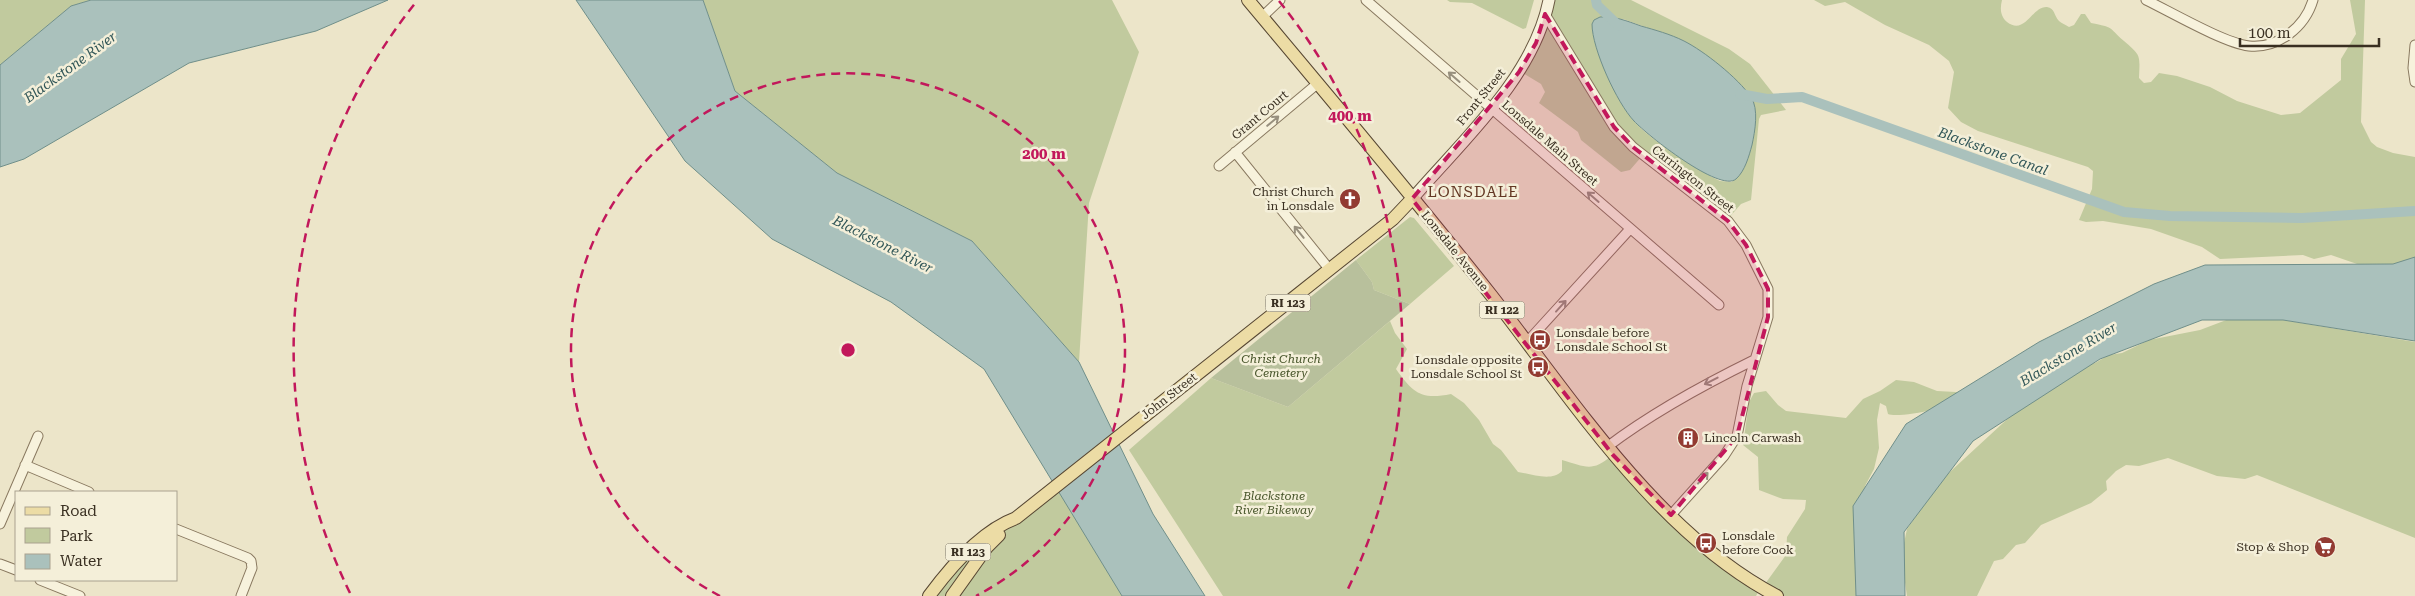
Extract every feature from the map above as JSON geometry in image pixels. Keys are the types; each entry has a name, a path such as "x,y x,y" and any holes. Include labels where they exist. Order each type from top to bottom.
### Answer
{"main road":[{"name":"Lonsdale Avenue","path":"1248,0 1528,342 1607,447 1671,515 1730,567 1777,596"},
{"name":"Front Street","path":"1412,199 1491,108 1527,59 1536,43 1549,0"},
{"name":"John Street","path":"929,596 979,542 1007,521 1016,518 1330,270 1393,219 1412,199"},
{"name":"RI 123","path":"951,596 987,547 1016,518"},
{"path":"941,581 951,596"}],"street":[{"path":"1262,17 1280,0"},
{"name":"Lonsdale Main Street","path":"1366,0 1718,305"},
{"path":"2146,0 2232,41 2250,46 2269,43 2292,32 2306,16 2313,0"},
{"name":"Carrington Street","path":"1545,14 1604,112 1625,140 1717,211 1746,245 1765,282 1770,302 1768,317 1754,360 1737,436 1724,456 1671,515"},
{"path":"2415,45 2413,68 2415,82"},
{"name":"Grant Court","path":"1219,166 1317,84"},
{"path":"1235,152 1330,270"},
{"path":"1528,342 1630,229"},
{"path":"1607,447 1653,414 1709,382 1754,360"},
{"path":"0,524 38,436"},
{"path":"25,465 87,491"},
{"path":"178,530 248,558 251,561 252,568 242,596"},
{"path":"0,564 15,570"},
{"path":"42,581 80,596"}],"highlighted area":[{"path":"1545,14 1614,127 1633,147 1728,221 1746,245 1768,289 1768,317 1737,436 1671,515 1613,455 1412,199 1519,72 1536,43"}],"green space":[{"path":"0,0 91,0 71,6 0,65"},
{"path":"703,0 1112,0 1139,52 1089,203 1079,362 972,241 837,173 735,91"},
{"path":"1447,0 1534,0 1526,28 1523,29 1472,3 1450,2"},
{"path":"1546,0 1631,0 1729,49 1750,64 1786,110 1761,115 1759,119 1751,200 1741,204 1727,220 1643,155 1630,170 1621,172 1581,140 1578,132 1539,103 1545,92 1541,84 1518,70","holes":["1623,19 1684,41 1724,70 1751,97 1755,109 1754,137 1732,182 1720,181 1710,176 1659,143 1640,128 1619,99 1599,53 1592,29"]},
{"path":"1814,0 2002,0 2002,15 2007,22 2013,25 2024,23 2037,11 2047,7 2053,11 2059,21 2069,27 2074,25 2081,14 2085,14 2091,23 2110,28 2134,50 2139,60 2139,78 2144,83 2151,82 2159,73 2177,76 2210,87 2237,101 2281,115 2300,113 2341,80 2341,59 2356,34 2350,0 2365,0 2361,122 2371,142 2377,147 2393,153 2415,157 2415,264 2360,265 2331,255 2314,259 2303,255 2220,259 2202,247 2151,229 2103,221 2086,222 2079,220 2092,189 2093,171 2088,167 1978,131 1961,122 1948,108 1954,72 1949,61 1929,45 1885,25 1845,2 1825,6"},
{"path":"1410,217 1414,218 1454,266 1410,304 1374,290 1372,282 1356,260"},
{"name":"Christ Church Cemetery","path":"1356,260 1372,282 1374,290 1410,304 1288,407 1211,378"},
{"path":"2259,316 2415,342 2415,538 2257,475 2245,479 2217,476 2168,458 2139,466 2126,465 2116,471 2106,481 2107,490 2091,503 2041,525 2025,543 2016,545 2003,559 1994,561 1977,596 1907,596 1903,569 1904,543 1907,529 1939,482 2028,400 2086,364 2095,363 2109,355 2122,353 2149,340 2200,330 2229,319"},
{"name":"Blackstone River Bikeway","path":"1390,321 1395,333 1407,349 1396,369 1408,384 1419,393 1432,396 1451,394 1464,403 1479,420 1493,444 1501,450 1518,472 1547,477 1553,476 1562,471 1562,460 1588,467 1598,465 1611,456 1635,481 1761,587 1756,596 1223,596 1129,450 1211,378 1288,407"},
{"path":"1896,380 1914,382 1937,391 1975,393 1960,403 1903,415 1888,414 1886,406 1880,403 1877,420 1879,448 1874,469 1865,486 1857,596 1778,596 1765,584 1786,555 1787,537 1805,509 1806,500 1783,499 1759,490 1758,457 1743,445 1749,402 1754,393 1766,391 1786,411 1846,418 1863,399 1880,391"},
{"path":"1055,486 1129,596 932,596 961,560"}],"water":[{"name":"Blackstone River","path":"91,0 388,0 316,31 189,63 24,159 0,167 0,65 71,6"},
{"name":"Blackstone River","path":"576,0 703,0 735,91 837,173 972,241 1079,362 1153,514 1205,596 1122,596 984,369 891,302 772,239 685,161"},
{"path":"1600,17 1621,19 1684,41 1720,66 1751,97 1756,114 1752,145 1744,168 1736,179 1728,181 1715,178 1700,170 1653,138 1627,113 1613,89 1596,47 1592,24 1594,20"},
{"name":"Blackstone River","path":"2415,257 2415,341 2283,320 2202,320 2100,359 1973,441 1904,532 1905,596 1856,596 1853,506 1906,424 2039,342 2154,284 2205,265 2393,264"}],"waterway":[{"name":"Blackstone Canal","path":"1596,0 1597,5 1619,26"},
{"name":"Blackstone Canal","path":"1740,94 1767,99 1802,97 2124,212 2170,216 2302,218 2415,211"}],"place":[{"name":"Christ Church in Lonsdale","path":"1350,199"},
{"name":"Lonsdale before Lonsdale School St","path":"1540,340"},
{"name":"Lonsdale opposite Lonsdale School St","path":"1538,367"},
{"name":"Lincoln Carwash","path":"1688,438"},
{"name":"Lonsdale before Cook","path":"1706,543"},
{"name":"Stop & Shop","path":"2325,547"}],"district":[{"name":"LONSDALE","path":"1473,192"}]}
